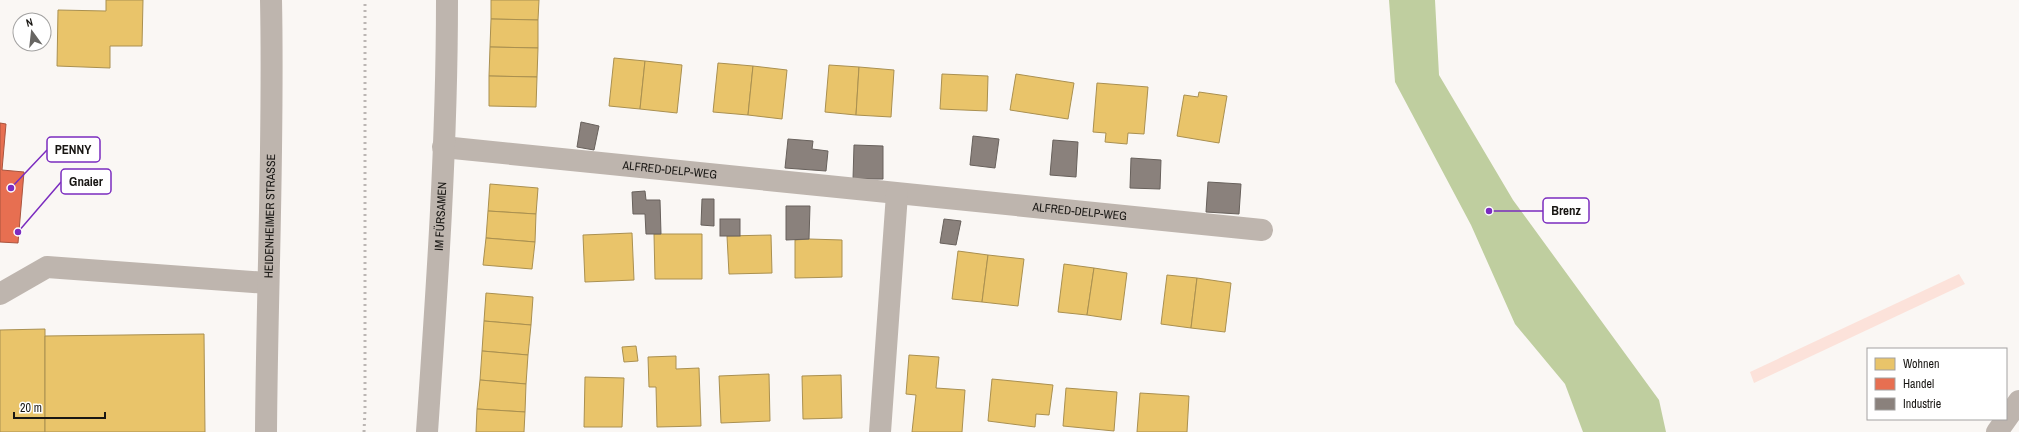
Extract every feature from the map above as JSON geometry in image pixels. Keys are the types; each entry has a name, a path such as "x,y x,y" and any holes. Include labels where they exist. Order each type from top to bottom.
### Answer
{"street":[{"name":"HEIDENHEIMER STRASSE","path":"266,432 267,283 273,101 271,0"},
{"name":"IM FÜRSAMEN","path":"427,432 436,300 447,63 447,0"},
{"name":"ALFRED-DELP-WEG","path":"443,148 1262,230"},
{"path":"880,432 897,194"},
{"path":"0,294 47,267 267,283"},
{"path":"2007,418 2019,401"},
{"path":"1997,432 2006,420"}],"shaded area":[{"path":"1389,0 1435,0 1439,75 1513,200 1659,400 1666,432 1583,432 1565,384 1515,324 1471,225 1395,82"},
{"path":"1959,274 1965,284 1754,383 1750,372"}],"building: Wohnen":[{"path":"106,0 143,0 142,46 110,46 110,68 57,66 58,10 106,11"},
{"path":"491,0 539,0 538,20 491,19"},
{"path":"491,19 538,20 538,48 490,47"},
{"path":"490,47 538,48 537,77 489,76"},
{"path":"614,58 645,61 640,109 609,106"},
{"path":"645,61 682,65 677,113 640,109"},
{"path":"718,63 753,66 748,115 713,112"},
{"path":"829,65 859,67 856,115 825,112"},
{"path":"753,66 787,70 782,119 748,115"},
{"path":"859,67 894,70 891,117 856,115"},
{"path":"942,74 988,76 987,111 940,109"},
{"path":"1016,74 1074,83 1068,119 1010,110"},
{"path":"489,76 537,77 536,107 489,106"},
{"path":"1097,83 1148,87 1144,134 1128,133 1127,144 1105,142 1106,133 1093,132"},
{"path":"1199,92 1227,96 1219,143 1177,136 1184,95 1198,97"},
{"path":"490,184 538,188 536,214 488,211"},
{"path":"488,211 536,214 535,242 486,238"},
{"path":"632,233 634,280 585,282 583,235"},
{"path":"654,234 702,234 702,279 655,279"},
{"path":"771,235 772,273 729,274 727,236"},
{"path":"486,238 535,242 532,269 483,265"},
{"path":"795,240 842,240 842,277 795,278"},
{"path":"958,251 988,255 982,302 952,299"},
{"path":"988,255 1024,259 1018,306 982,302"},
{"path":"1064,264 1094,268 1087,315 1058,312"},
{"path":"1094,268 1127,273 1121,320 1087,315"},
{"path":"1167,275 1197,278 1191,328 1161,324"},
{"path":"1197,278 1231,283 1225,332 1191,328"},
{"path":"486,293 533,297 531,325 484,321"},
{"path":"484,321 531,325 528,355 482,351"},
{"path":"45,329 45,432 0,432 0,330"},
{"path":"204,334 205,432 45,432 45,336"},
{"path":"636,346 638,361 624,362 622,347"},
{"path":"482,351 528,355 526,384 480,380"},
{"path":"909,355 939,357 936,388 965,390 962,432 912,432 916,395 906,394"},
{"path":"676,356 676,369 699,368 701,426 657,427 656,387 649,387 648,357"},
{"path":"769,374 770,421 721,423 719,376"},
{"path":"841,375 842,418 803,419 802,376"},
{"path":"585,377 624,378 622,427 584,427"},
{"path":"992,379 1053,385 1049,415 1036,414 1035,427 988,421"},
{"path":"480,380 526,384 525,412 477,409"},
{"path":"1066,388 1117,392 1114,431 1063,426"},
{"path":"1140,393 1189,396 1187,432 1137,432"},
{"path":"477,409 525,412 524,432 476,432"}],"building: Handel":[{"path":"0,123 6,124 2,170 24,172 18,243 0,242"}],"building: Industrie":[{"path":"581,122 599,126 594,150 577,147"},
{"path":"973,136 999,139 995,168 970,165"},
{"path":"788,139 813,141 812,149 828,151 826,171 785,168"},
{"path":"1053,140 1078,142 1076,177 1050,175"},
{"path":"854,145 883,146 883,179 853,179"},
{"path":"1131,158 1161,160 1160,189 1130,188"},
{"path":"1208,182 1241,184 1239,214 1206,212"},
{"path":"645,191 646,200 660,200 661,234 646,234 645,214 633,214 632,192"},
{"path":"702,199 714,199 714,226 701,225"},
{"path":"786,206 810,206 809,239 786,240"},
{"path":"720,219 740,219 740,236 720,236"},
{"path":"944,219 961,221 956,245 940,243"}],"railway":[{"path":"364,432 365,0"}],"place":[{"name":"PENNY","path":"11,188"},
{"name":"Brenz","path":"1489,211"},
{"name":"Gnaier","path":"18,232"}]}
